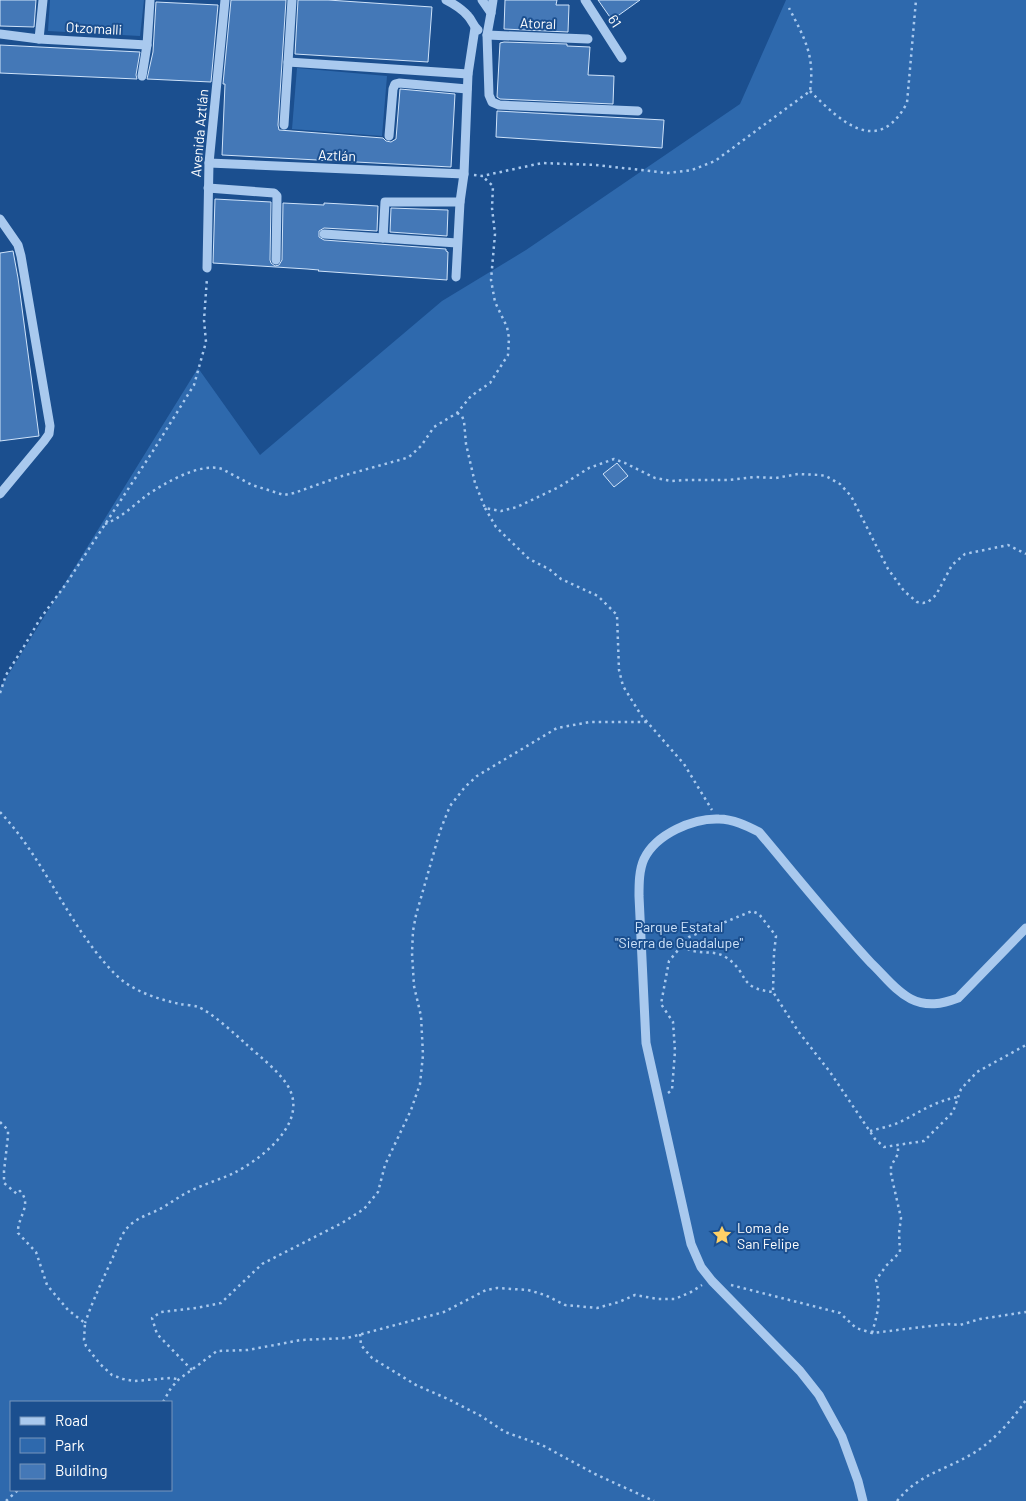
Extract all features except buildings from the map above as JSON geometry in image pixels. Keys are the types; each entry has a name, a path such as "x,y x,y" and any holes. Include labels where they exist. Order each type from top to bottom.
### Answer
{"street":[{"path":"39,39 43,0"},
{"path":"142,76 147,45 150,0"},
{"name":"Avenida Aztlán","path":"207,268 208,163 225,0"},
{"path":"284,125 292,0"},
{"path":"446,0 455,4 468,16 475,28 487,35"},
{"path":"482,0 492,13"},
{"path":"493,0 487,35 489,95 492,102 499,105 638,111"},
{"name":"61","path":"585,0 622,58"},
{"path":"456,277 460,202 464,174 468,74 475,28"},
{"name":"Otzomalli","path":"0,34 39,39 147,45"},
{"name":"Atoral","path":"487,35 588,39"},
{"path":"288,62 468,74"},
{"path":"389,136 392,89 395,84 467,89"},
{"name":"Aztlán","path":"208,163 464,174"},
{"path":"208,188 274,193 277,196 276,260"},
{"path":"383,238 385,202 460,202"},
{"path":"0,219 18,245 21,256 50,426 49,434 44,441 0,494"},
{"path":"324,234 458,243"},
{"path":"863,1501 842,1437 819,1395 800,1371 712,1281 701,1267 691,1244 646,1043 638,896 644,858 657,841 679,828 701,821 720,819 741,823 759,832 860,950 898,991 927,1005 944,1003 958,998 1026,928"}],"path":[{"path":"810,91 834,115 868,132 885,129 900,117 907,103 916,0"},
{"path":"464,174 482,176 542,163 596,165 668,173 692,170 715,162 810,91 813,73 806,41 789,8"},
{"path":"105,524 120,516 164,484 200,469 217,467 252,484 284,495 294,494 342,476 409,457 421,446 434,427 457,413 471,396 494,380 505,360 510,338 492,291 491,280 495,234 492,208 493,186 482,176"},
{"path":"0,693 6,675 22,648 105,524 194,385 206,342 204,320 207,268"},
{"path":"457,413 462,416 464,421 466,444 474,483 496,527 529,559 549,569 561,579 598,596 618,615 620,681 638,710 684,764 706,801 720,819"},
{"path":"485,508 501,511 517,507 559,487 589,468 614,459 654,478 671,481 755,477 776,478 798,474 820,475 826,476 840,484 851,496 871,532 885,564 904,592 917,602 928,602 936,595 952,565 965,554 1008,545 1026,554"},
{"path":"192,1370 157,1334 152,1318 156,1314 222,1303 262,1264 342,1223 364,1209 378,1192 385,1165 411,1110 420,1084 423,1050 421,1016 414,986 413,931 438,836 453,802 477,776 557,728 590,722 650,722"},
{"path":"0,812 27,845 95,952 116,975 125,983 146,993 172,1002 198,1007 208,1013 227,1027 267,1063 290,1090 293,1100 290,1122 278,1140 236,1172 186,1193 130,1225 123,1232 100,1283 85,1323 84,1340 86,1346 96,1359 112,1375 123,1380 171,1378 178,1380"},
{"path":"659,1100 672,1090 675,1052 673,1022 662,1004 669,961 689,937 752,910 759,914 776,936 773,992 798,1031 830,1072 875,1139 884,1147 924,1141 953,1112 960,1089 977,1072 1026,1046"},
{"path":"682,945 693,951 712,952 726,957 734,964 749,985 759,990 773,992"},
{"path":"870,1131 890,1126 944,1099 958,1097"},
{"path":"0,1122 8,1130 4,1183 17,1194 20,1191 26,1200 26,1206 17,1227 18,1233 36,1252 47,1285 68,1310 85,1323"},
{"path":"872,1333 879,1309 879,1294 876,1280 886,1266 900,1252 899,1233 901,1218 890,1174 898,1154 898,1145"},
{"path":"164,1401 178,1380 218,1351 248,1350 301,1340 342,1339 444,1312 486,1290 497,1288 528,1290 565,1305 597,1308 635,1295 658,1299 675,1299 712,1281 840,1313 856,1328 872,1333 948,1324 960,1325 980,1319 1026,1312"},
{"path":"360,1334 362,1345 372,1358 416,1385 481,1416 505,1432 542,1445 570,1461 654,1501"},
{"path":"897,1501 923,1477 970,1455 983,1446 1012,1419 1026,1400"},
{"path":"6,1501 17,1491"}],"green space":[{"path":"50,0 144,0 140,36 48,31"},
{"name":"Parque Estatal \"Sierra de Guadalupe\"","path":"786,0 1026,0 1026,1501 0,1501 0,688 198,368 260,455 442,301 526,250 740,104"},
{"path":"297,68 387,76 382,136 292,129"}],"place":[{"name":"Loma de San Felipe","path":"722,1235"}]}
